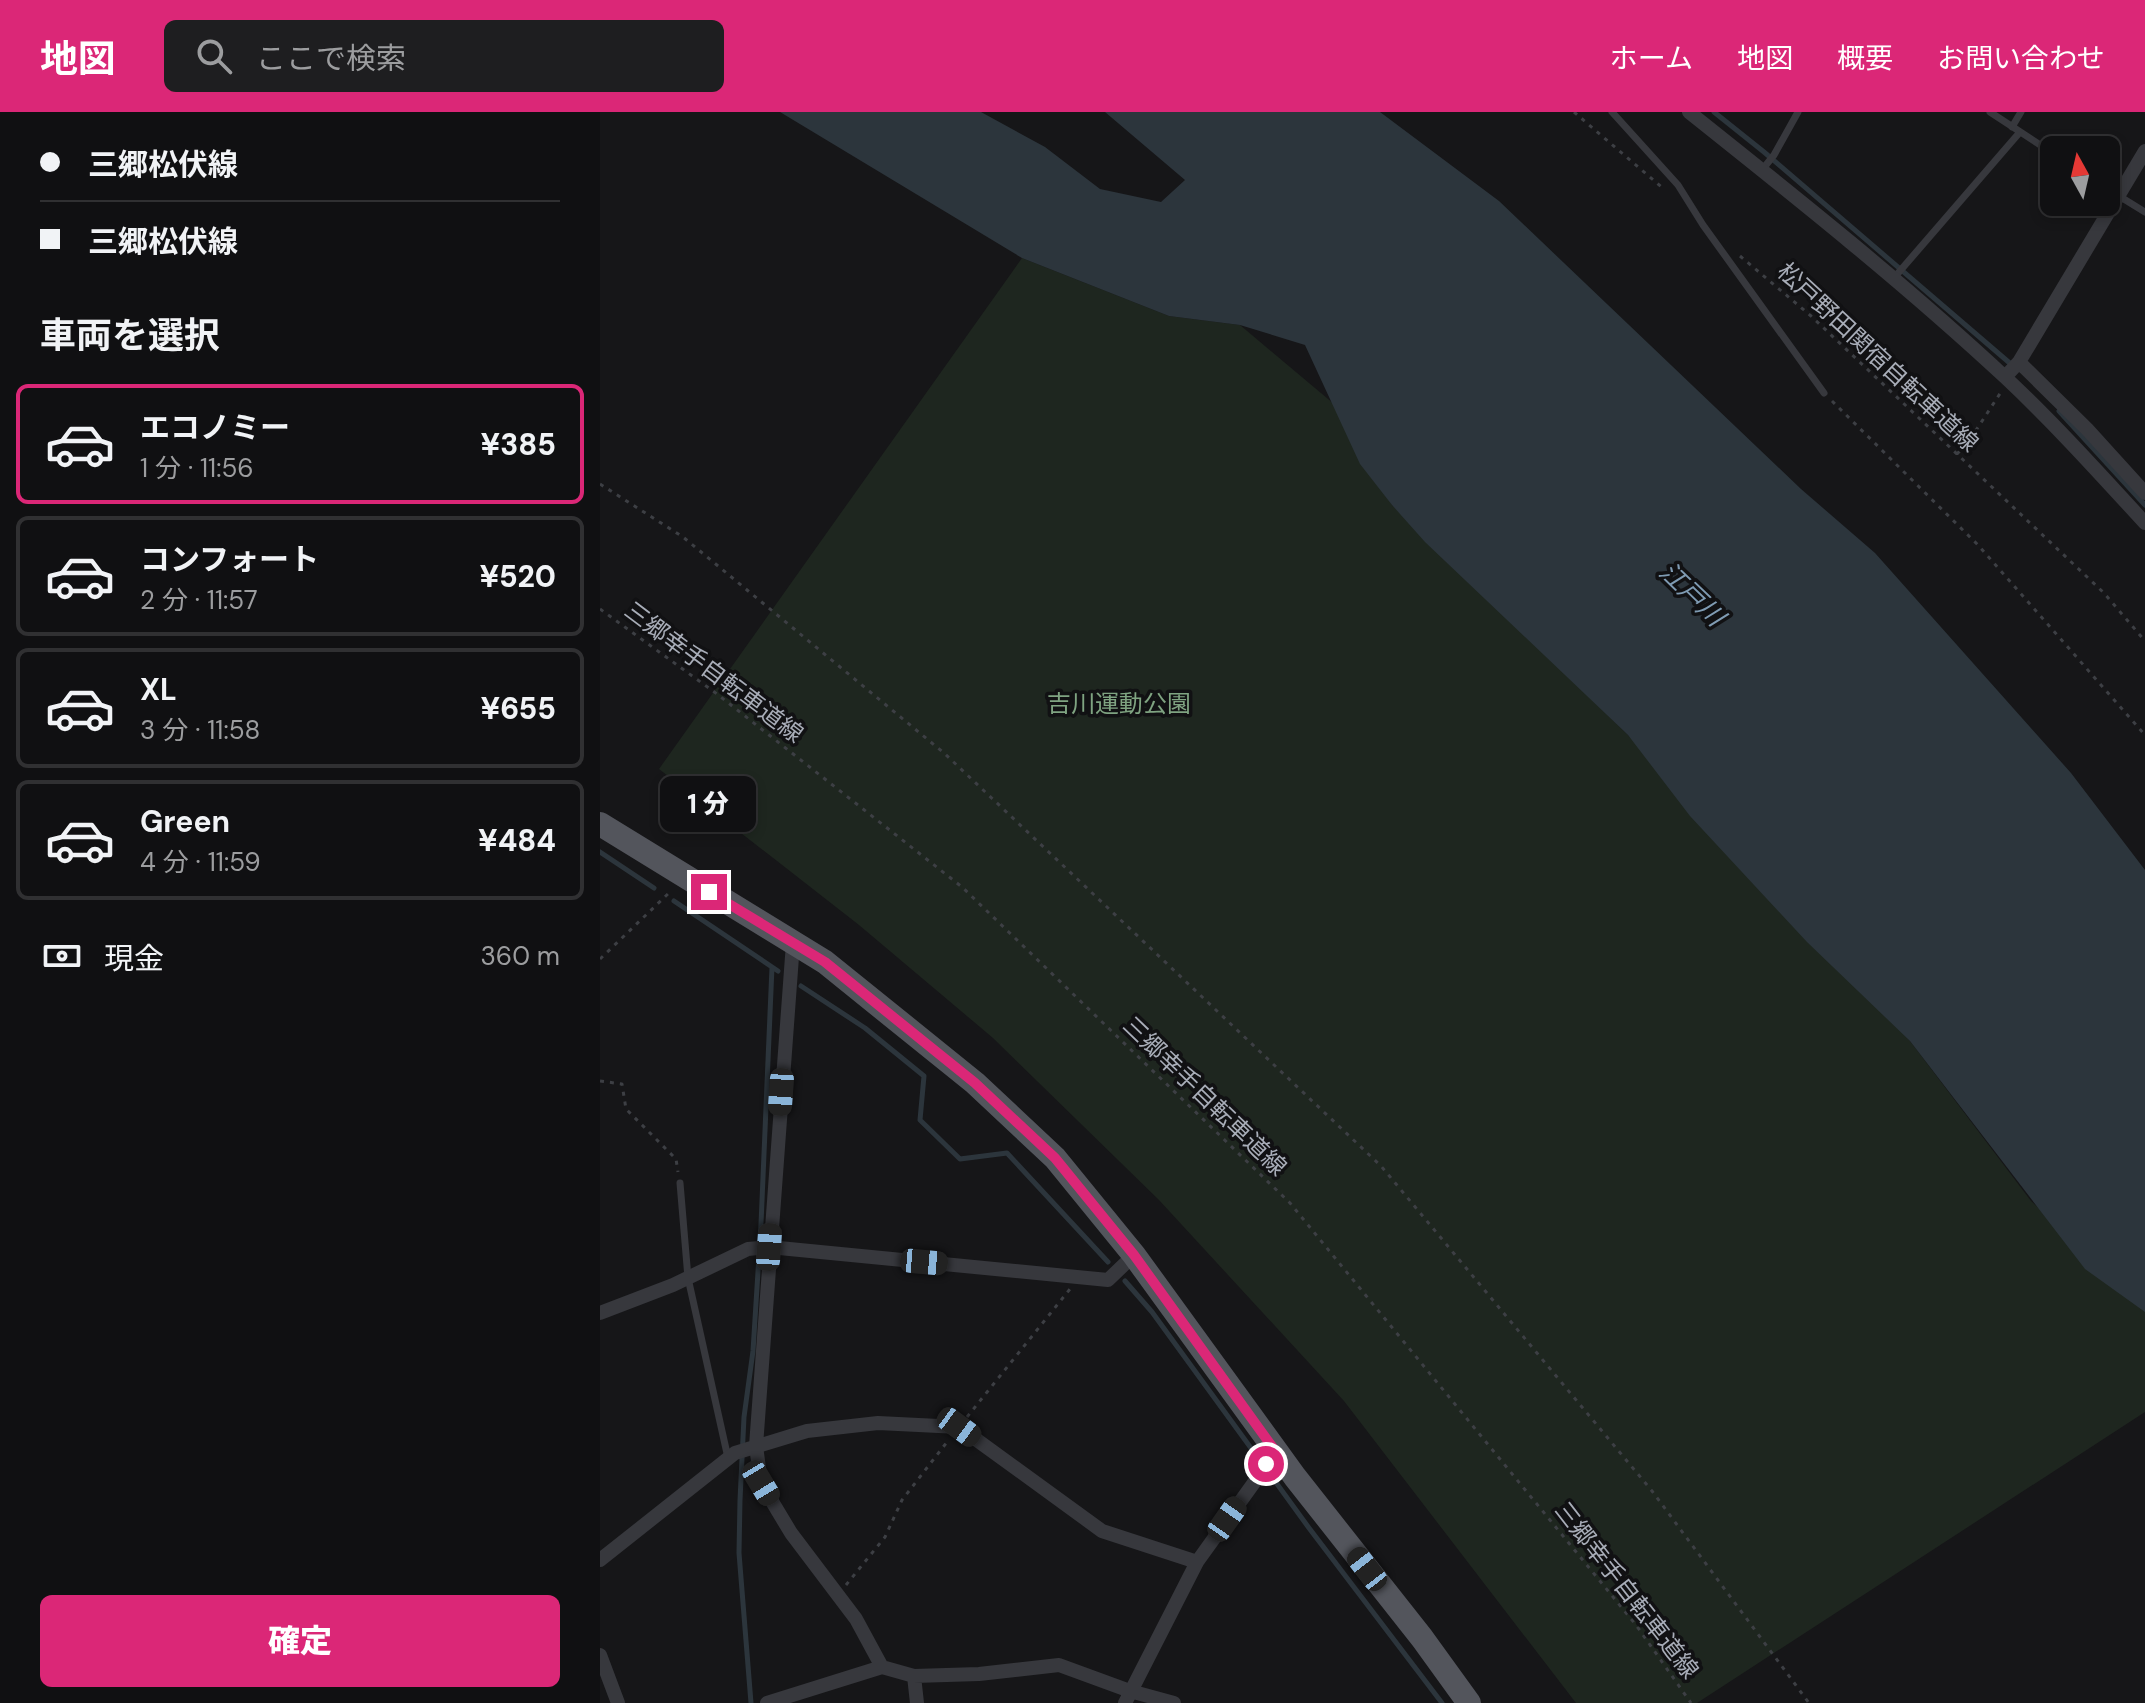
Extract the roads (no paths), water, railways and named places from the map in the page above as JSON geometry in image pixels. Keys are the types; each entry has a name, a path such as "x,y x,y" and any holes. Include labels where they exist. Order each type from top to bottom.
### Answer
{"main road":[{"path":"600,824 825,962 975,1083 1055,1158 1134,1255 1267,1464 1469,1703"}],"street":[{"path":"1689,112 1893,279 2008,380 2145,523"},
{"path":"2120,182 2145,151"},
{"path":"2008,380 2099,216"},
{"path":"2019,362 2087,429 2145,493"},
{"path":"793,943 756,1446 761,1483 791,1533 856,1619 882,1667"},
{"path":"600,1313 688,1278 748,1249 769,1247 1108,1280 1134,1255"},
{"path":"600,1560 735,1453 807,1431 878,1423 959,1427 1102,1531 1197,1562"},
{"path":"1130,1699 1197,1562 1267,1464"},
{"path":"600,1655 618,1703"},
{"path":"767,1703 882,1667 914,1676 979,1674 1059,1665 1130,1699 1174,1703"},
{"path":"914,1676 917,1703"}],"lane":[{"path":"1612,112 1678,185 1703,225 1824,393"},
{"path":"1762,170 1798,112"},
{"path":"1990,112 2040,145"},
{"path":"2012,127 2021,112"},
{"path":"1893,279 2020,132"},
{"path":"2120,197 2145,212"},
{"path":"680,1183 688,1278 728,1458"}],"water":[{"name":"江戸川","path":"780,112 981,112 1045,147 1100,189 1161,202 1185,180 1105,112 1380,112 1499,201 1801,489 1875,553 2071,773 2145,870 2145,1312 2085,1269 1910,1041 1807,942 1690,816 1628,735 1425,542 1392,505 1360,464 1305,345 1240,325 1169,316 1022,258"}],"waterway":[{"path":"1714,112 2012,365"},
{"path":"2059,411 2145,505"},
{"path":"600,852 654,888"},
{"path":"674,901 778,971"},
{"path":"751,1703 739,1553 740,1500 761,1224 772,967"},
{"path":"801,986 865,1028 924,1076 920,1120 960,1159 1007,1153 1108,1262"},
{"path":"1125,1281 1152,1312 1309,1528 1442,1703"}],"park label":[{"name":"吉川運動公園","path":"1119,703"}]}
